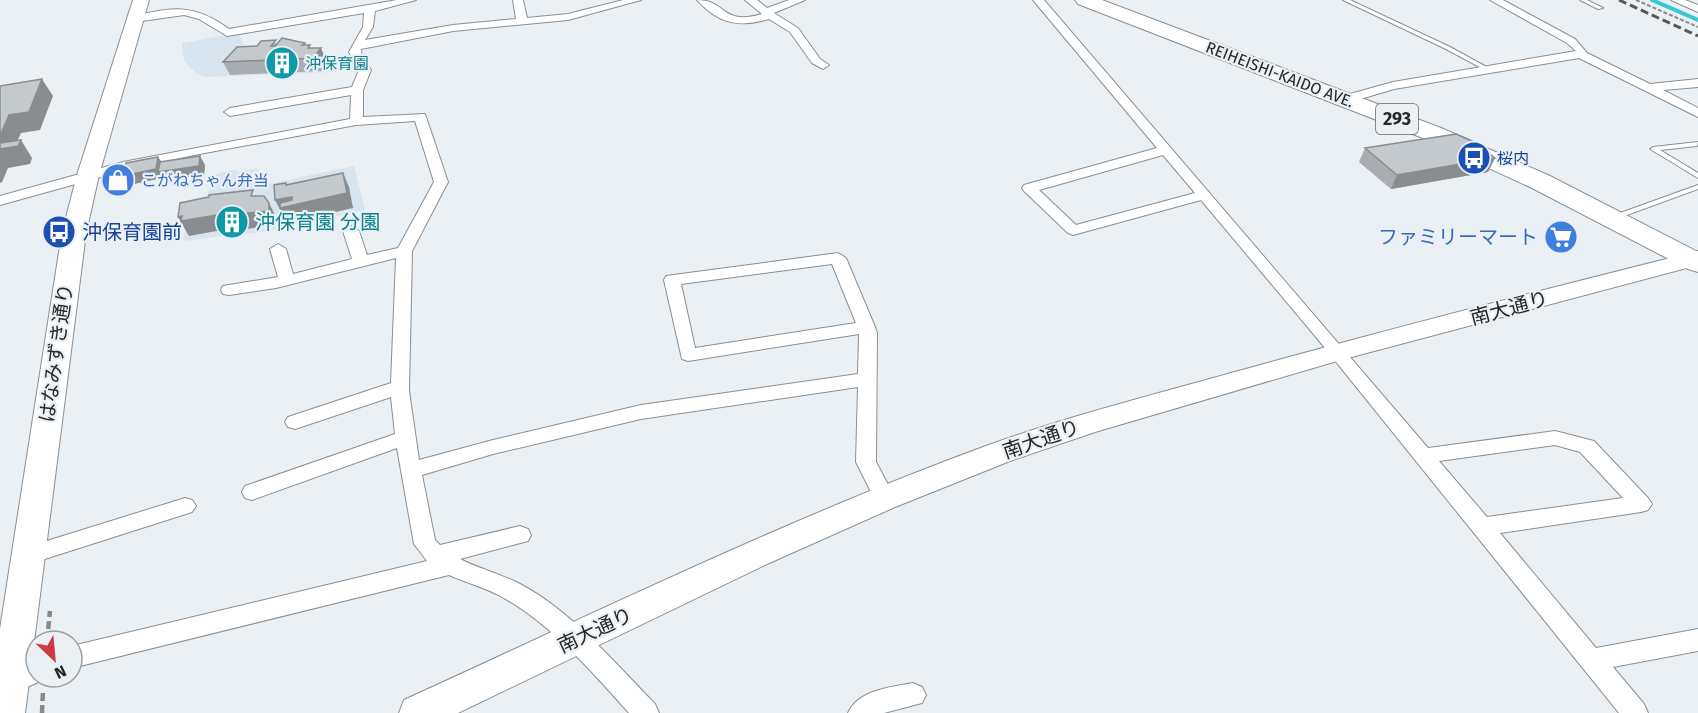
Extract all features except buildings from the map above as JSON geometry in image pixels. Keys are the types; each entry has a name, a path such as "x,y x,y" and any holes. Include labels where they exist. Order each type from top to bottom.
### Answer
{"highway":[{"name":"REIHEISHI-KAIDO AVE.","path":"1085,0 1347,99 1486,157 1696,260"}],"street":[{"path":"138,9 189,10 208,18 227,33 411,0"},
{"path":"518,0 522,21"},
{"path":"356,121 357,90 365,70 355,56 354,50 362,43 453,28 568,16 608,3 636,0"},
{"path":"702,0 731,22 745,22 769,14 774,8 800,0"},
{"path":"750,0 794,30 816,61 823,65"},
{"path":"1038,0 1338,352 1635,713"},
{"path":"1495,0 1571,41 1582,51 1581,54"},
{"path":"1676,0 1698,9"},
{"name":"はなみずき通り","path":"6,713 74,233 88,176 138,9"},
{"path":"362,43 358,41 368,27 370,9"},
{"path":"1347,99 1393,86 1581,54 1698,113"},
{"path":"1649,88 1698,83"},
{"path":"230,112 357,90"},
{"path":"0,201 123,166 356,121 420,117 441,182 404,251 400,387 405,438 425,544 442,561 523,597 573,640 646,713"},
{"path":"1165,150 1029,188 1073,230 1204,195"},
{"path":"351,231 361,262"},
{"path":"279,249 287,280"},
{"path":"229,290 287,280 404,251"},
{"path":"866,327 688,355 672,280 837,258 866,327 868,333 866,462 884,498"},
{"name":"南大通り","path":"418,713 755,554 884,498 999,453 1086,424 1338,352 1696,260"},
{"path":"411,470 494,447 641,412 867,379"},
{"path":"295,422 400,387"},
{"path":"252,492 405,438"},
{"path":"1422,456 1555,438 1587,447 1641,504 1481,527"},
{"path":"28,555 185,506"},
{"path":"84,654 442,561 520,536"},
{"path":"1592,660 1697,641"},
{"path":"11,682 24,681"},
{"path":"861,713 881,701 913,695"}],"lane":[{"path":"1346,0 1428,38 1489,70"},
{"path":"1583,0 1600,8"},
{"path":"1697,144 1653,149 1698,176"},
{"path":"1611,218 1698,187"}],"path":[{"path":"1636,0 1698,27"},
{"path":"48,629 50,608"},
{"path":"41,689 42,713"}],"shaded area":[{"path":"239,33 246,52 285,44 329,59 333,72 204,77 184,61 182,43"},
{"path":"354,166 365,210 268,231 183,241 192,199 207,196 213,175 236,169 237,172 257,168 264,185"}],"waterway":[{"path":"1652,0 1698,20"}],"railway":[{"path":"1619,0 1698,36"}],"place":[{"name":"沖保育園","path":"282,63"},
{"name":"桜内","path":"1474,158"},
{"name":"こがねちゃん弁当","path":"118,180"},
{"name":"沖保育園 分園","path":"232,222"},
{"name":"沖保育園前","path":"59,232"},
{"name":"ファミリーマート","path":"1561,237"}]}
